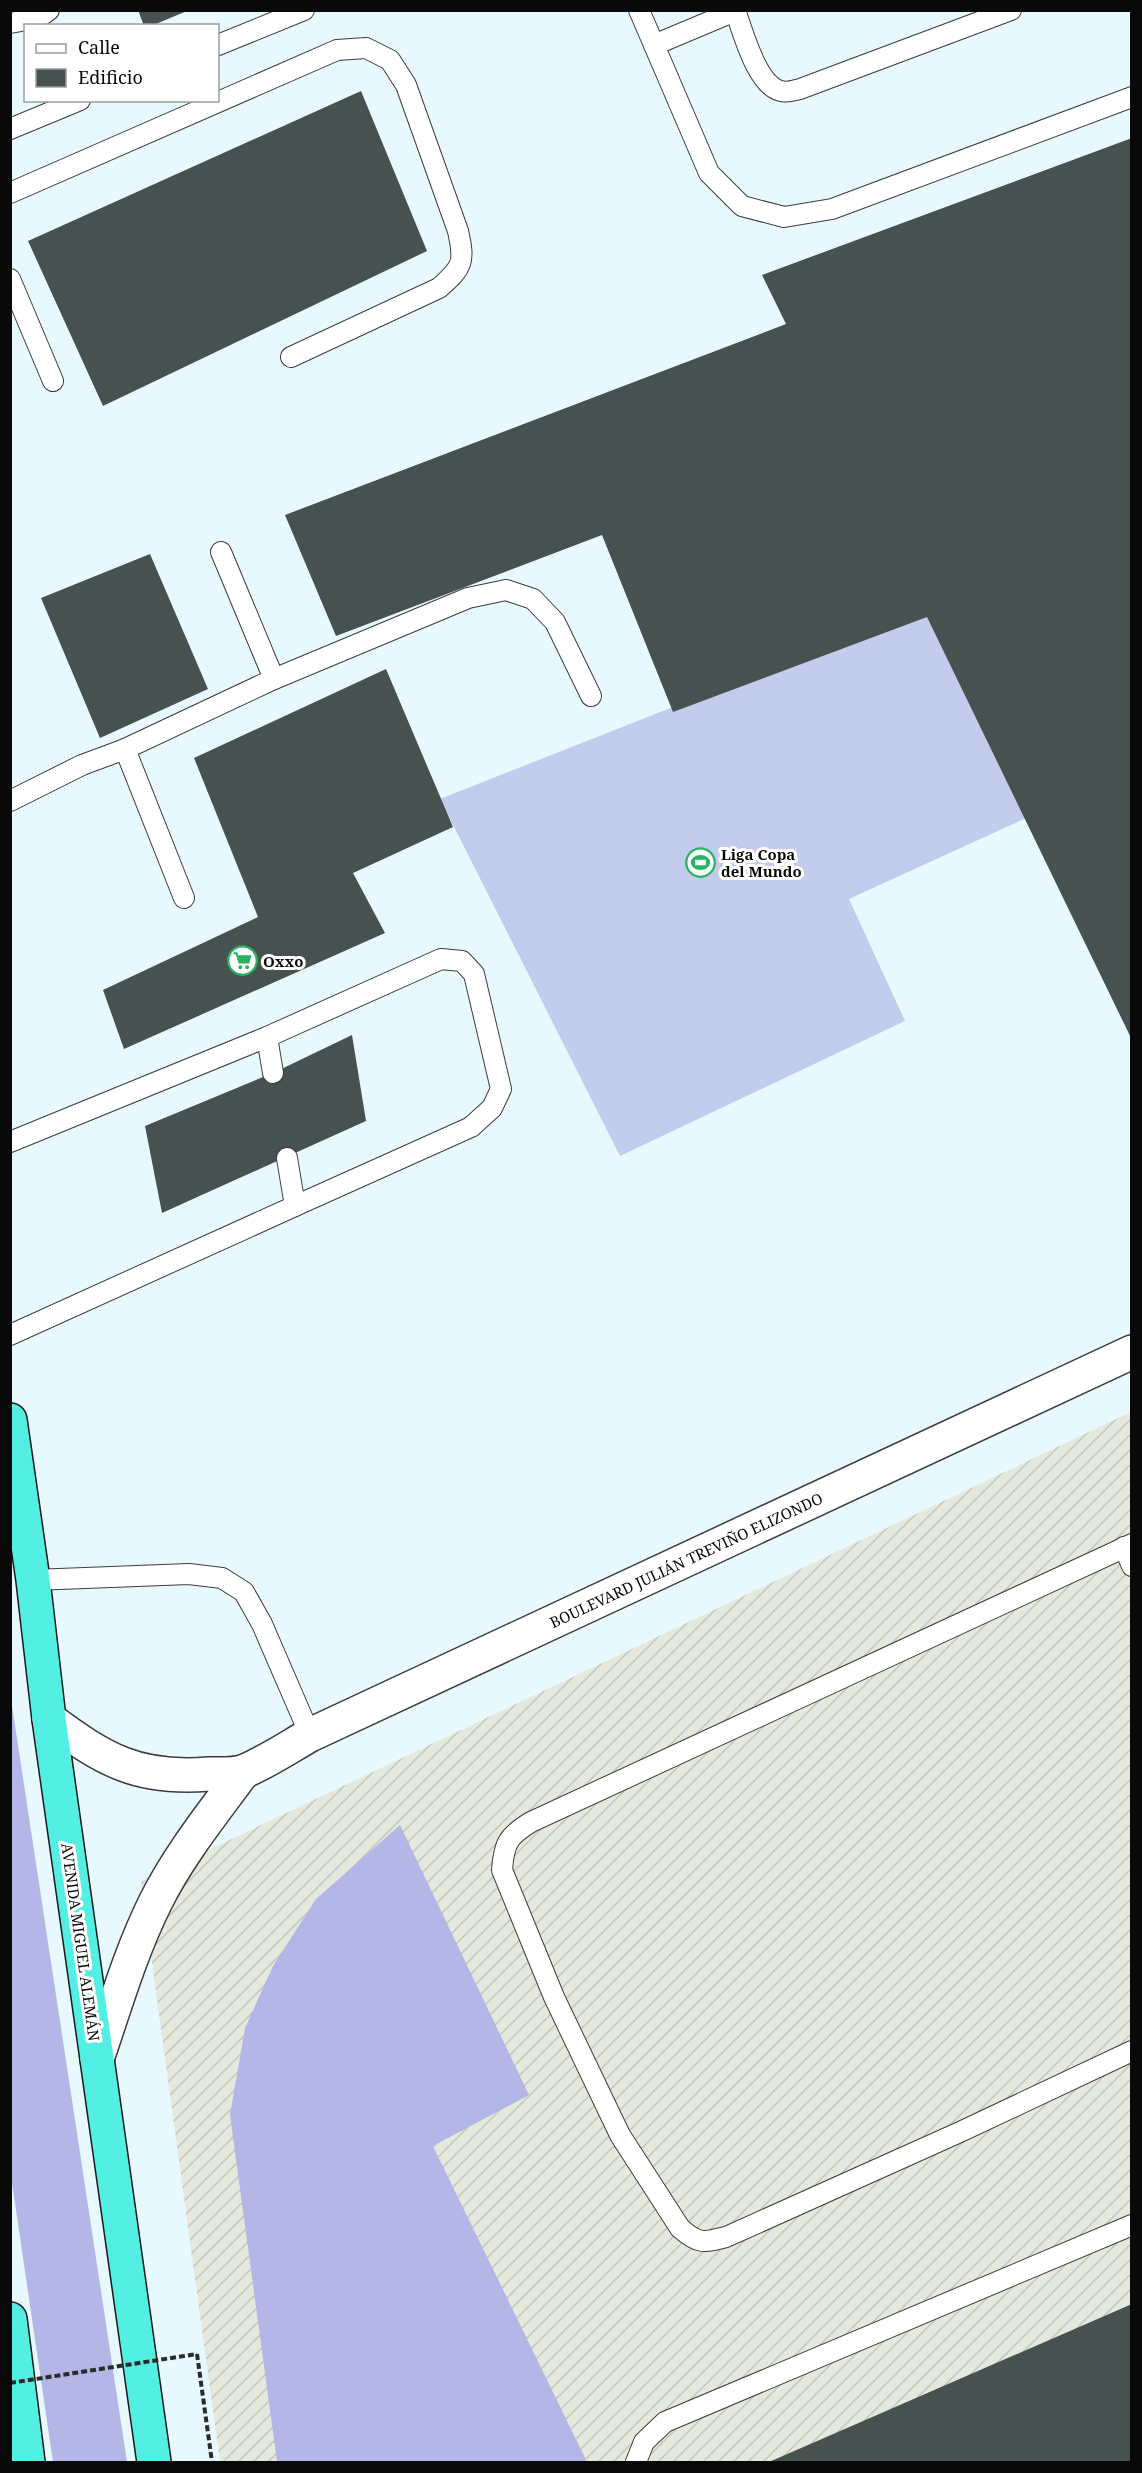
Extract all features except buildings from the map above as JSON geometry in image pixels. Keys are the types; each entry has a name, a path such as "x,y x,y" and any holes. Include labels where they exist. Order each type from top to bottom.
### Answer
{"highway":[{"name":"AVENIDA MIGUEL ALEMÁN","path":"10,1420 33,1580 49,1719 154,2463"},
{"path":"10,2319 28,2463"}],"street":[{"name":"BOULEVARD JULIÁN TREVIÑO ELIZONDO","path":"49,1719 85,1746 117,1764 151,1773 184,1776 243,1772 310,1735 1131,1352"},
{"name":"BOULEVARD JULIÁN TREVIÑO ELIZONDO","path":"97,2059 125,1973 157,1900 201,1830 243,1772"}],"lane":[{"path":"10,23 38,18 49,10"},
{"path":"219,45 304,10"},
{"path":"639,10 709,173 742,207 784,216 832,209 1131,97"},
{"path":"654,45 735,11 757,68 769,85 782,92 800,89 1011,10"},
{"path":"219,102 337,50 366,48 390,60 406,85 458,231 463,255 456,273 439,288 291,357"},
{"path":"10,129 75,102"},
{"path":"10,193 218,102"},
{"path":"10,279 53,381"},
{"path":"221,552 274,679"},
{"path":"10,801 82,765 125,749 274,679 468,598 506,590 533,599 555,622 591,696"},
{"path":"125,749 184,898"},
{"path":"10,1142 267,1037 441,959 462,961 474,974 501,1089 492,1108 471,1127 10,1335"},
{"path":"267,1037 273,1073"},
{"path":"287,1158 295,1206"},
{"path":"1131,1566 1128,1546 531,1822 513,1833 503,1849 502,1870 559,2006 620,2135 680,2228 694,2240 707,2242 726,2237 971,2127 1131,2051"},
{"path":"33,1580 189,1574 222,1578 244,1592 262,1624 310,1735"},
{"path":"636,2463 644,2442 665,2422 1131,2225"}],"path":[{"path":"10,2383 197,2354 212,2463"}],"shaded area":[{"name":"Liga Copa del Mundo","path":"946,599 1046,809 849,899 905,1021 620,1156 440,799"},
{"path":"1131,1412 1131,2462 220,2462 141,1882"},
{"path":"11,1699 127,2462 53,2462 11,2176"},
{"path":"400,1825 529,2095 433,2146 587,2462 277,2462 230,2115 245,2028 273,1966 316,1899"}],"place":[{"name":"Liga Copa del Mundo","path":"700,863"},
{"name":"Oxxo","path":"242,961"}]}
